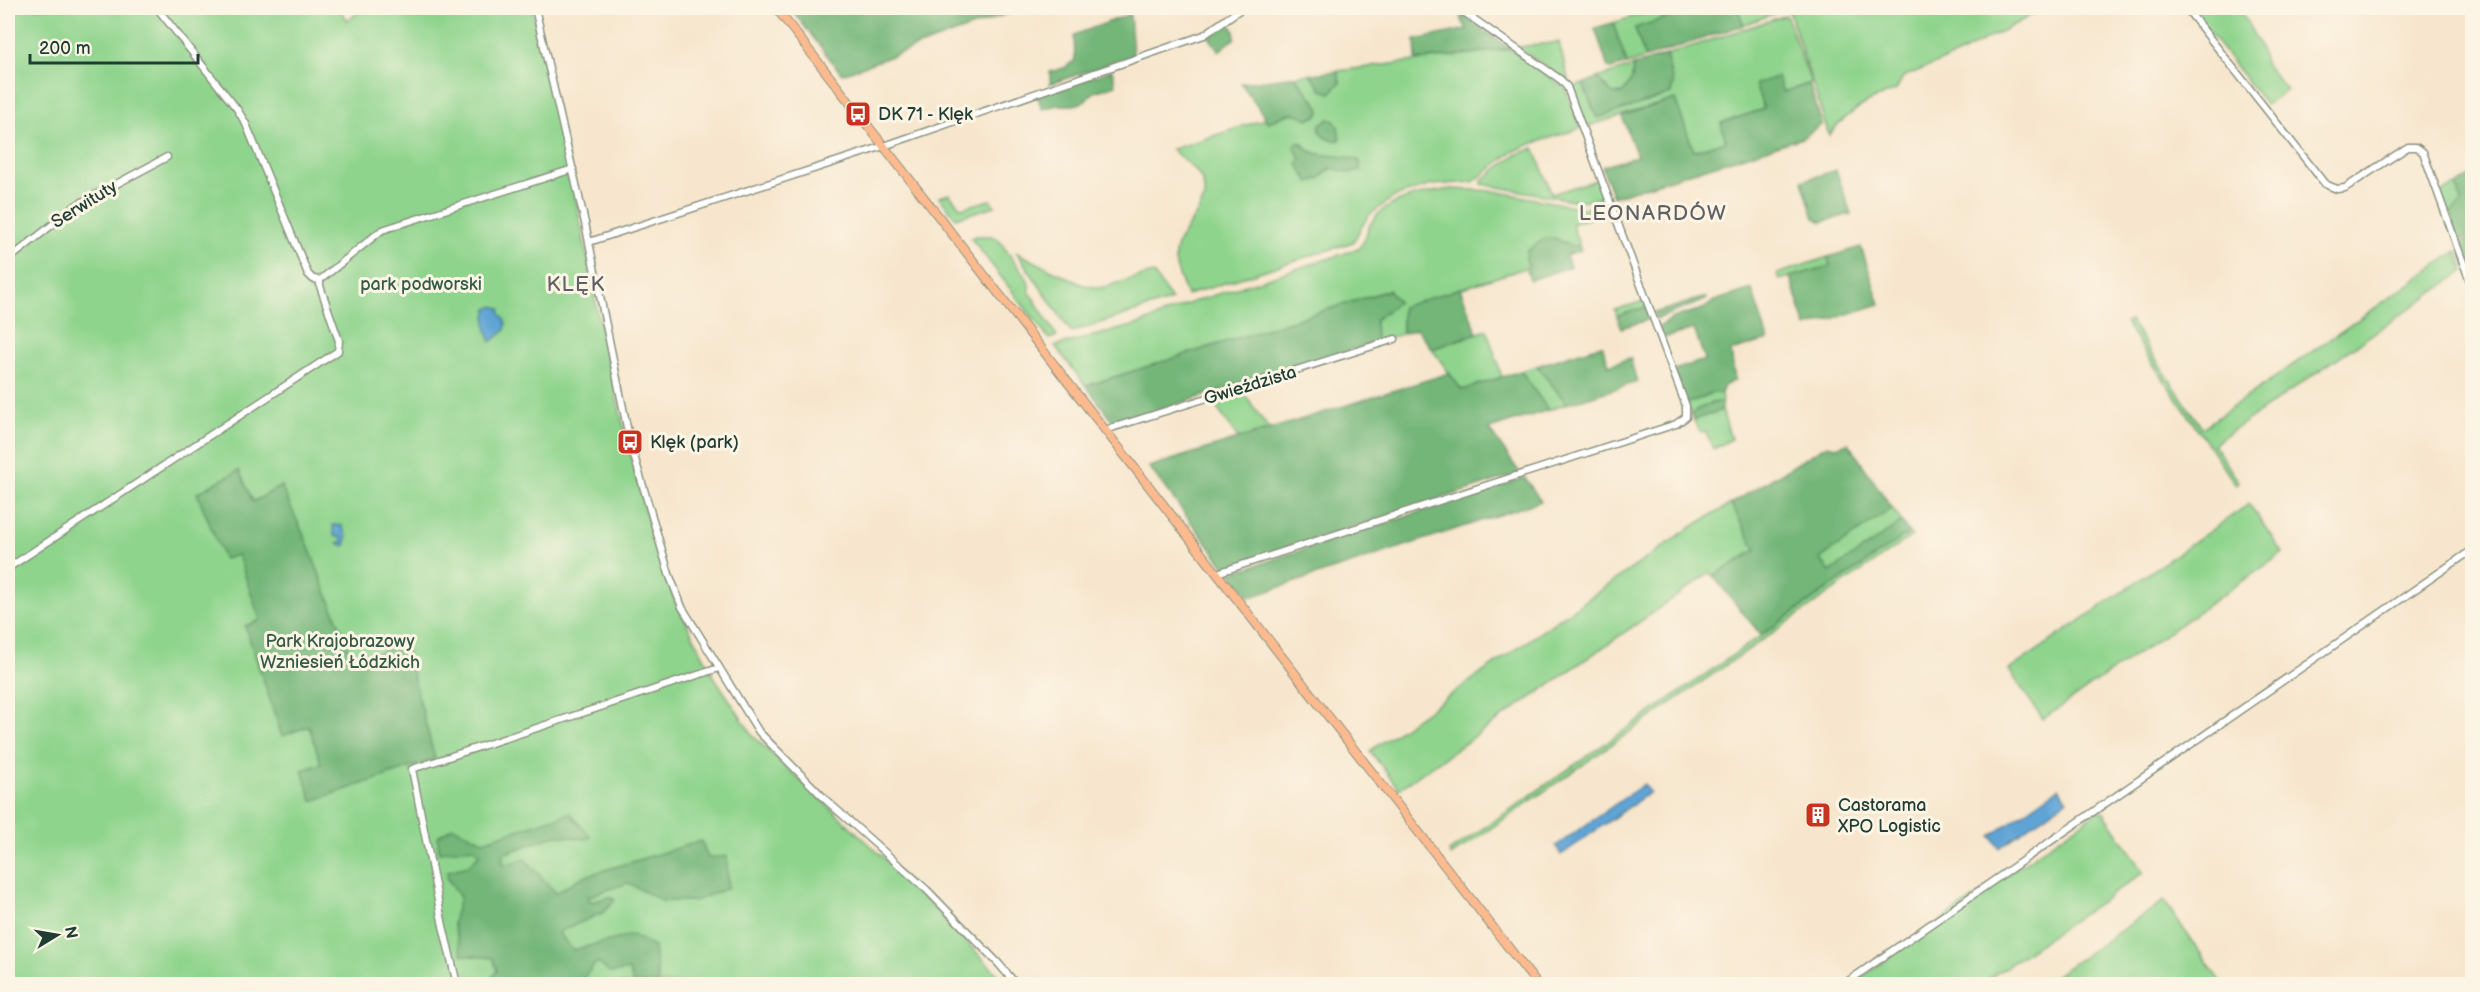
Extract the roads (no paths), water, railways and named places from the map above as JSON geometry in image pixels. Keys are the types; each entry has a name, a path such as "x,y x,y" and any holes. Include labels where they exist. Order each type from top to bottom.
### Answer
{"main road":[{"path":"776,8 1537,984"}],"street":[{"path":"157,8 237,109 246,124 308,274 313,279 321,280"},
{"path":"535,8 573,169 626,421 650,510 677,596 753,725 766,741 851,823 927,890 1016,984"},
{"path":"589,242 884,146 1204,34 1242,8"},
{"path":"1217,573 1676,424 1686,417 1686,406 1568,87 1562,80 1458,8"},
{"path":"2186,8 2325,184 2337,189 2345,188 2408,147 2416,147 2423,152 2472,287"},
{"name":"Serwituty","path":"8,260 77,205 167,157"},
{"path":"8,568 338,351 339,341 320,286 321,280 382,230 573,169"},
{"name":"Gwieździsta","path":"1105,430 1395,339"},
{"path":"1844,984 2472,550"},
{"path":"457,984 443,927 412,769 719,668"}],"water":[{"path":"494,306 501,309 500,312 506,323 505,330 491,342 486,317 488,309"},
{"path":"333,525 342,526 347,538 345,546 338,543 343,541 342,538 334,536"},
{"path":"1644,784 1650,792 1561,855 1556,846"},
{"path":"2059,788 2067,800 1999,848 1991,836"}],"place":[{"name":"DK 71 - Klęk","path":"858,114"},
{"name":"Klęk (park)","path":"630,442"},
{"name":"Castorama XPO Logistic","path":"1818,815"}],"district":[{"name":"LEONARDÓW","path":"1653,213"},
{"name":"KLĘK","path":"576,284"}],"park label":[{"name":"park podworski","path":"421,284"},
{"name":"Park Krajobrazowy Wzniesień Łódzkich","path":"340,651"}]}
